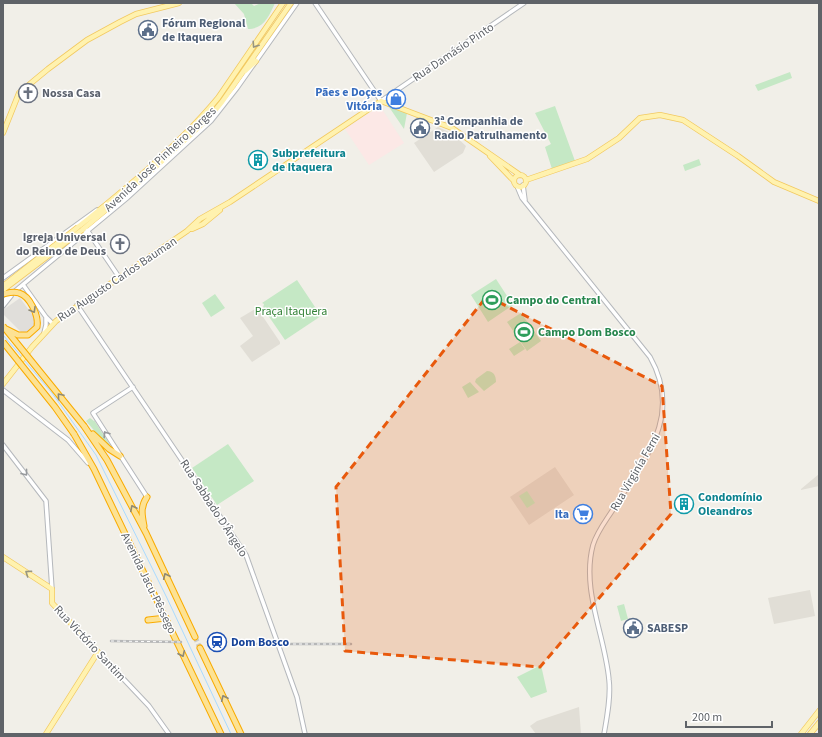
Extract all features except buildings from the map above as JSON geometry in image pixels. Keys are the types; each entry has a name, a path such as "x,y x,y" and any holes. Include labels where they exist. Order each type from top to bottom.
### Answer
{"highway":[{"path":"3,294 13,292 24,295 34,310 38,323 31,333 23,336 14,334 3,326"},
{"name":"Avenida Jacu-Pêssego","path":"3,326 89,431 107,460 146,533 195,637"},
{"name":"Avenida Jacu-Pêssego","path":"3,342 55,407 74,434 94,469 221,734"},
{"path":"89,431 109,449 120,456"},
{"path":"146,533 141,512 143,504 148,497"},
{"path":"148,620 166,618"},
{"path":"200,648 241,734"}],"main road":[{"path":"3,133 19,93 48,68 87,40 136,14 179,3"},
{"name":"Avenida José Pinheiro Borges","path":"3,286 82,227 206,113 219,97 283,3"},
{"name":"Avenida José Pinheiro Borges","path":"3,290 136,185 208,119 291,3"},
{"path":"240,75 256,61"},
{"path":"390,95 390,104"},
{"path":"381,101 452,128 523,177"},
{"name":"Rua Augusto Carlos Bauman","path":"3,384 52,323 229,202 381,101"},
{"path":"514,181 515,177 535,176 587,159 619,138 640,118 660,115 683,120 738,156 774,182 819,201"},
{"path":"488,153 517,186 523,186 523,177"},
{"path":"3,557 52,589"},
{"name":"Rua Victório Santim","path":"52,589 52,603 98,652"},
{"path":"46,734 98,652"},
{"path":"801,734 819,711"},
{"path":"812,720 816,723 815,728"},
{"path":"810,734 819,723"}],"street":[{"path":"3,278 132,194 211,121 297,3"},
{"path":"315,3 381,101"},
{"name":"Rua Damásio Pinto","path":"381,101 524,3"},
{"name":"Rua Virginía Ferni","path":"517,186 521,196 650,357 657,369 663,390 663,413 658,433 600,528 592,549 590,582 610,681 604,734"},
{"name":"Rua Virginía Ferni","path":"523,186 526,201"},
{"path":"82,227 119,277"},
{"path":"3,302 24,286 82,227"},
{"path":"12,272 16,270 23,273 25,282 24,286 52,323"},
{"path":"3,306 11,296"},
{"name":"Rua Sabbado D'Ângelo","path":"77,305 246,555 298,696 305,734"},
{"path":"44,333 46,317"},
{"path":"133,387 93,413 148,497"},
{"path":"3,390 68,440 94,469"},
{"name":"Rua Victório Santim","path":"3,445 46,501 52,589"},
{"name":"Rua Victório Santim","path":"46,512 49,504"},
{"name":"Rua Victório Santim","path":"98,652 149,706 169,734"}],"highlighted area":[{"path":"487,296 662,386 671,514 540,667 345,651 336,487"}],"shaded area":[{"path":"380,106 404,143 369,165 345,129"},
{"path":"438,127 453,134 466,146 463,153 434,172 414,143"},
{"path":"20,298 34,317 34,328 28,333 22,333 3,314 3,310"},
{"path":"257,308 280,344 252,362 240,346 253,336 240,318"},
{"path":"555,467 574,495 529,525 510,497"},
{"path":"819,474 819,486 801,490 801,489"},
{"path":"810,590 815,616 774,624 768,598"},
{"path":"579,707 581,734 536,734 530,726 537,721"}],"green space":[{"path":"234,3 251,3 254,6 261,3 275,3 268,17 262,24 258,27 248,29 244,14"},
{"path":"790,72 792,78 758,91 755,85"},
{"path":"555,106 575,161 574,163 552,169 545,147 551,144 535,113"},
{"path":"389,107 407,113 404,129"},
{"path":"699,159 701,165 685,171 683,165"},
{"name":"Campo do Central","path":"496,279 513,305 488,322 471,295"},
{"name":"Praça Itaquera","path":"297,280 321,316 285,340 263,308 264,304 262,303"},
{"path":"215,294 225,308 211,317 202,303"},
{"name":"Campo Dom Bosco","path":"521,313 541,341 527,351 507,322"},
{"path":"520,342 525,349 514,356 509,349"},
{"path":"487,371 494,374 496,382 484,391 475,382 476,379"},
{"path":"470,382 479,392 468,398 462,387"},
{"path":"90,418 94,420 112,448 104,442 86,421"},
{"path":"228,444 254,481 217,505 192,468"},
{"path":"527,491 535,503 527,508 519,496"},
{"path":"624,604 628,619 621,621 617,606"},
{"path":"541,665 547,692 531,698 517,677"}],"waterway":[{"path":"3,335 22,357"},
{"path":"24,360 52,393 96,455 166,596 231,734"}],"tunnel":[{"path":"195,637 200,648"}],"railway":[{"path":"111,641 181,642"},
{"path":"245,644 351,644"}],"place":[{"name":"Fórum Regional de Itaquera","path":"148,30"},
{"name":"Nossa Casa","path":"28,93"},
{"name":"Pães e Doçes Vitória","path":"396,99"},
{"name":"3ª Companhia de Radio Patrulhamento","path":"420,128"},
{"name":"Subprefeitura de Itaquera","path":"258,160"},
{"name":"Igreja Universal do Reino de Deus","path":"120,244"},
{"name":"Campo do Central","path":"492,300"},
{"name":"Campo Dom Bosco","path":"524,332"},
{"name":"Condomínio Oleandros","path":"684,504"},
{"name":"Ita","path":"583,514"},
{"name":"SABESP","path":"633,628"},
{"name":"Dom Bosco","path":"217,642"}]}
